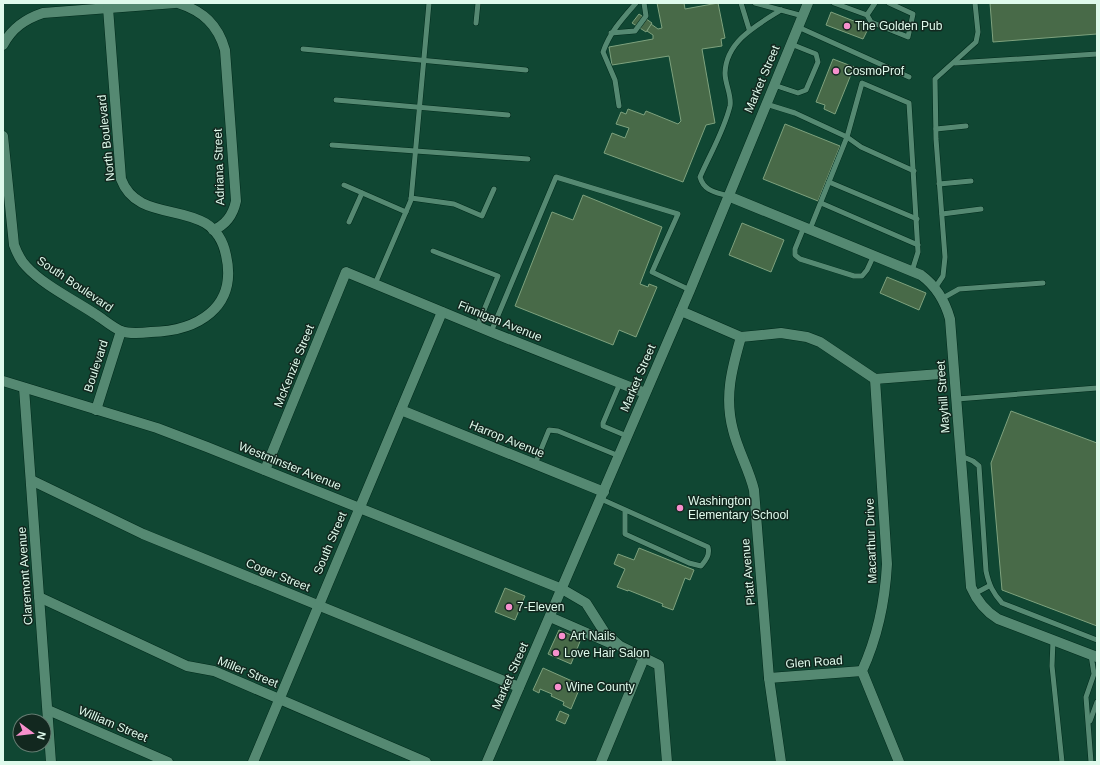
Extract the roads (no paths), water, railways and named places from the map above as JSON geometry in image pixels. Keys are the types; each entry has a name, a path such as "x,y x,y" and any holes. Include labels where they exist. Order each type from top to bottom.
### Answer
{"street":[{"name":"Adriana Street","path":"108,8 177,3 190,7 209,20 217,29 225,50 236,201 230,217 225,223 213,230"},
{"name":"Market Street","path":"487,762 690,290 808,3"},
{"path":"3,45 15,28 43,13 108,8"},
{"name":"North Boulevard","path":"108,8 123,184 128,193 143,205 195,217 213,230"},
{"name":"South Boulevard","path":"3,136 12,236 19,256 33,273 121,331"},
{"name":"Mayhill Street","path":"728,196 921,275 943,298 950,319 971,587 982,606 998,619 1094,656"},
{"path":"121,331 142,333 175,330 196,324 214,309 224,291 227,266 226,255 222,244 213,230"},
{"name":"Finnigan Avenue","path":"346,272 491,332 645,393"},
{"name":"McKenzie Street","path":"265,470 346,272"},
{"path":"681,311 741,337 781,333 807,337 820,342 875,379 940,374"},
{"name":"South Street","path":"253,762 442,312"},
{"name":"Boulevard","path":"96,410 121,331"},
{"name":"Platt Avenue","path":"741,337 730,378 729,413 733,430 750,474 754,490 769,678 781,762"},
{"name":"Macarthur Drive","path":"862,671 879,625 886,576 875,379"},
{"name":"Westminster Avenue","path":"3,381 156,428 562,589 586,603 605,633 623,649"},
{"name":"Claremont Avenue","path":"24,388 51,762"},
{"name":"Harrop Avenue","path":"401,410 535,464 602,496"},
{"name":"Coger Street","path":"31,480 143,534 519,687"},
{"name":"Miller Street","path":"40,597 187,666 214,671 426,762"},
{"path":"550,616 659,665 667,762"},
{"path":"601,762 644,658"},
{"path":"862,671 899,762"},
{"name":"Glen Road","path":"769,678 862,671"},
{"name":"William Street","path":"48,710 168,762"}],"lane":[{"path":"375,284 411,198 430,3"},
{"path":"476,23 478,3"},
{"path":"619,106 615,80 603,52 611,33 636,3"},
{"path":"611,33 635,31 646,16 644,3"},
{"path":"741,3 749,29"},
{"path":"755,3 803,16"},
{"path":"834,3 867,15 871,22 908,37 913,14 889,3"},
{"path":"867,15 875,3"},
{"path":"935,288 943,276 945,257 939,184 935,79 955,63 976,42 978,32 975,3"},
{"path":"728,196 707,190 702,184 700,177 724,124 730,104 725,74 727,58 749,29 781,10"},
{"path":"798,27 909,77"},
{"path":"774,85 798,93 803,93 813,75 818,62 816,54 791,44"},
{"path":"303,49 526,70"},
{"path":"955,63 1097,54"},
{"path":"874,255 867,270 862,276 854,276 800,259 795,255 795,249 821,203 847,137 862,84 909,103 918,245 918,252 912,271"},
{"path":"336,100 420,106 508,115"},
{"path":"766,104 795,113 847,137 861,148 914,171"},
{"path":"936,130 966,126"},
{"path":"332,145 528,159"},
{"path":"491,332 556,178 678,214 652,272 690,290"},
{"path":"939,184 971,181"},
{"path":"829,182 917,219"},
{"path":"344,185 406,212"},
{"path":"411,198 454,204 482,216 494,189"},
{"path":"349,222 362,193"},
{"path":"821,203 918,245"},
{"path":"942,214 981,209"},
{"path":"433,250 498,276 477,326"},
{"path":"943,298 959,289 1043,283"},
{"path":"620,383 603,422 603,426 627,436"},
{"path":"957,399 1097,388"},
{"path":"535,464 549,430 558,431 619,456"},
{"path":"961,456 974,460 979,466 986,571 989,586 1002,603 1097,640"},
{"path":"602,496 626,511 708,547 710,552 707,559 702,566 689,562 625,534 626,511"},
{"path":"974,594 989,586"},
{"path":"1053,640 1052,666 1062,762"},
{"path":"1091,762 1086,697 1094,674 1094,656"},
{"path":"1089,722 1097,702"}],"place":[{"name":"The Golden Pub","path":"847,26"},
{"name":"CosmoProf","path":"836,71"},
{"name":"Washington Elementary School","path":"680,508"},
{"name":"7-Eleven","path":"509,607"},
{"name":"Art Nails","path":"562,636"},
{"name":"Love Hair Salon","path":"556,653"},
{"name":"Wine County","path":"558,687"}]}
